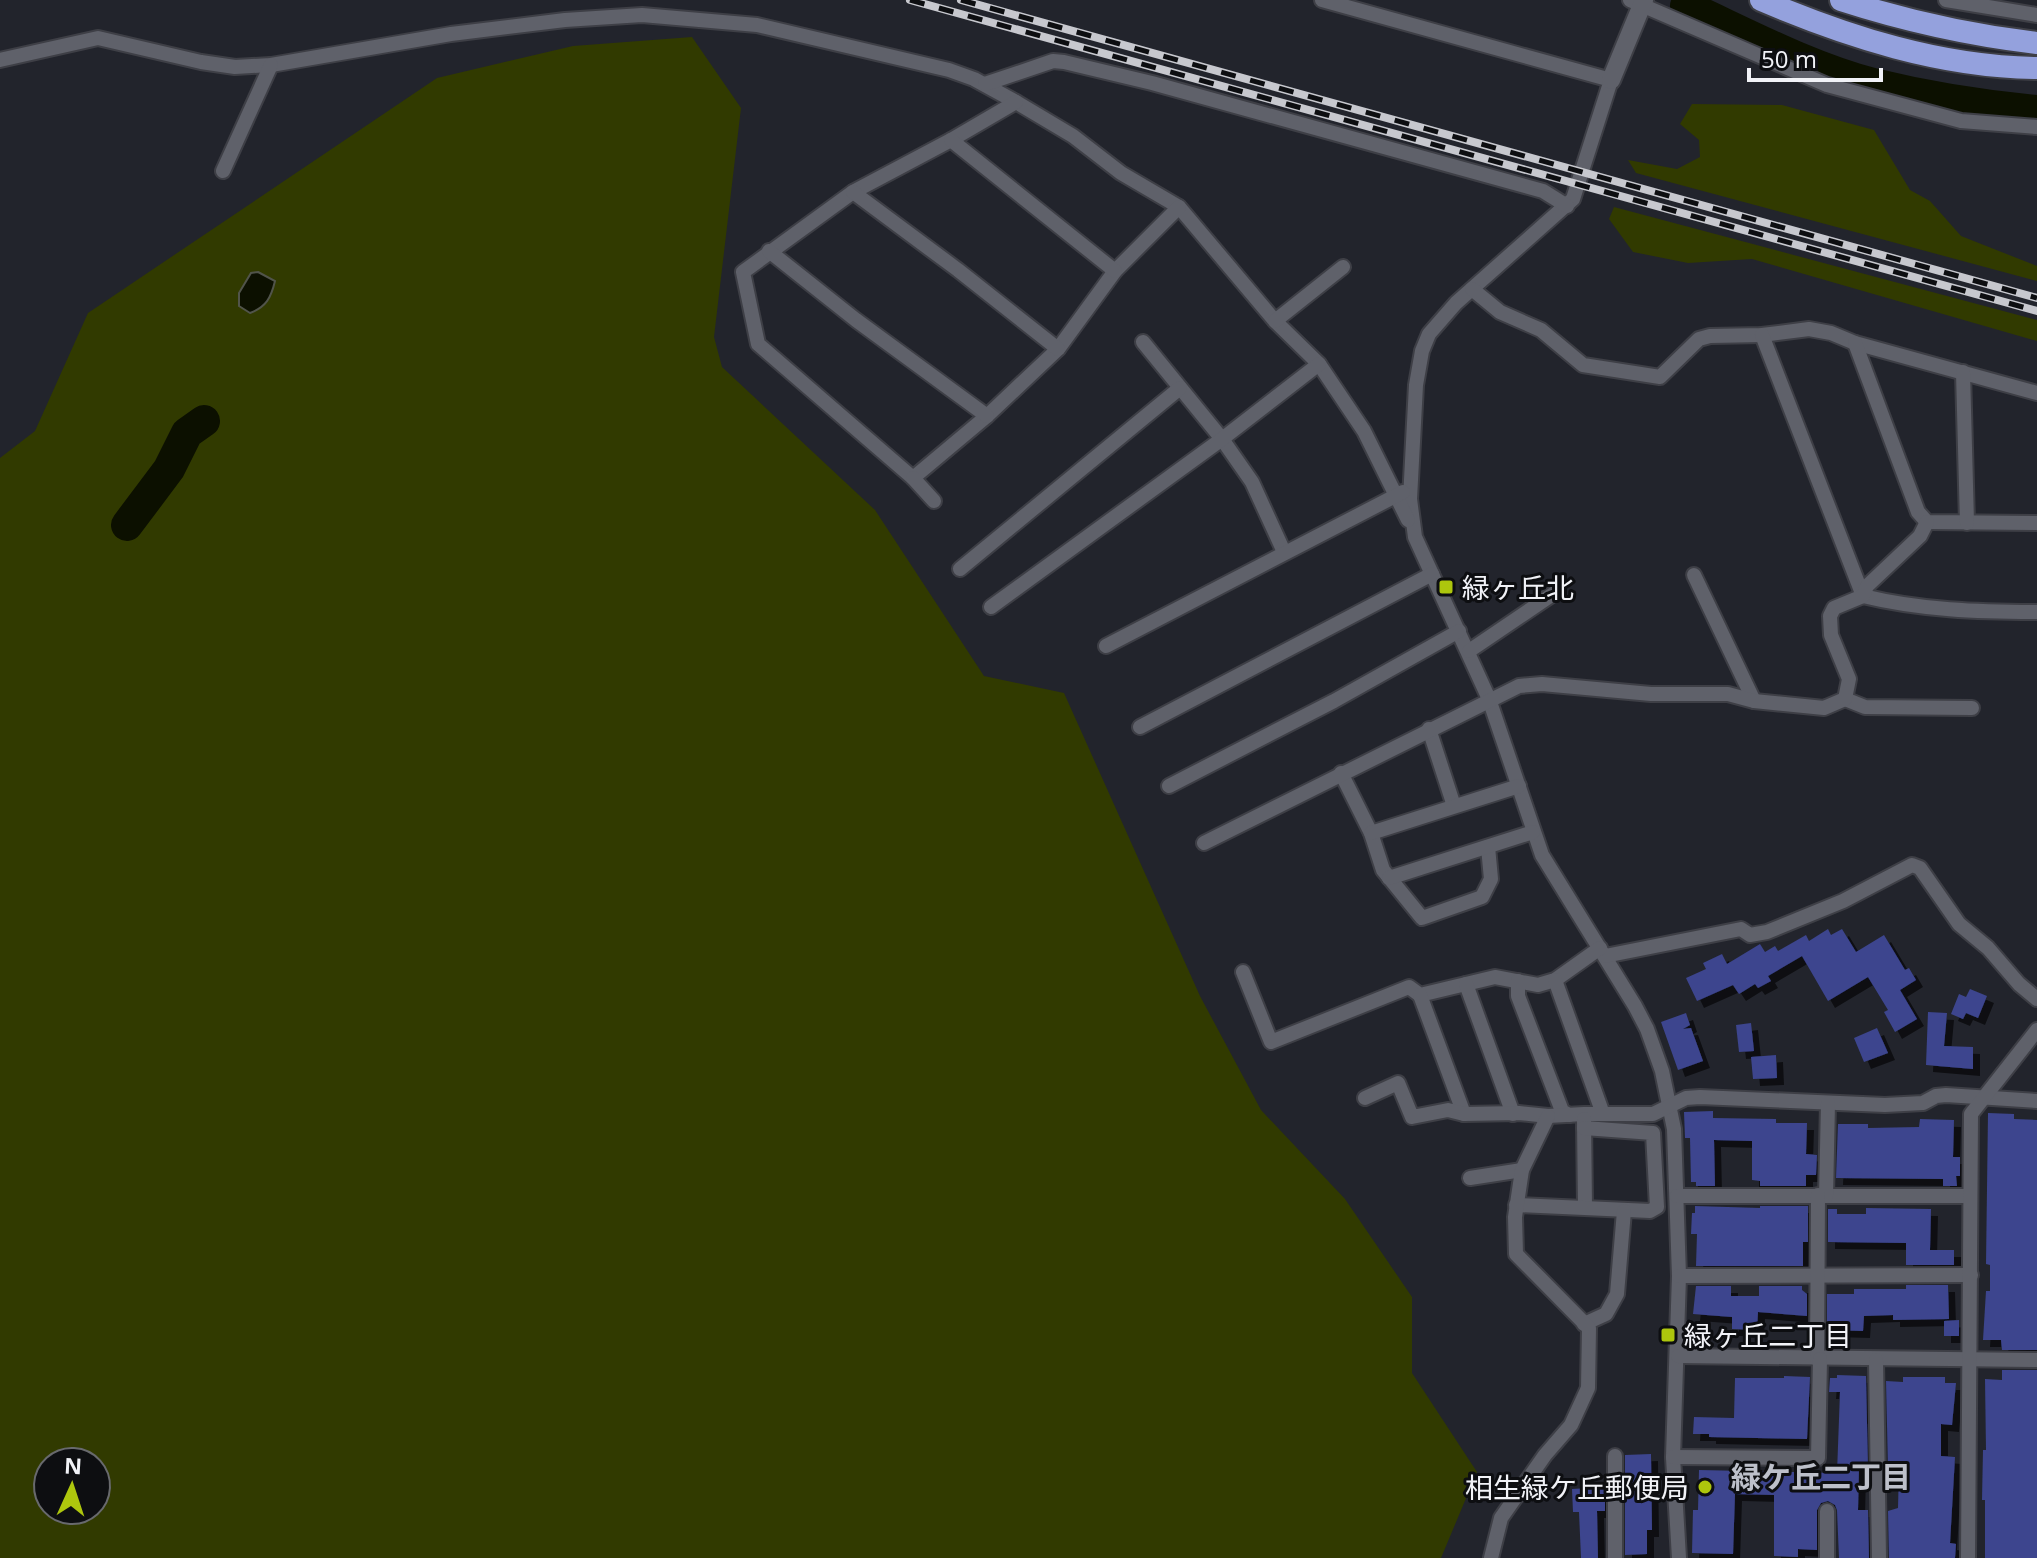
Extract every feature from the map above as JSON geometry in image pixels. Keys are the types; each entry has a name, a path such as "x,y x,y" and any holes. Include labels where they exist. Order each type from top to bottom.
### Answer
{"highway":[{"path":"1761,0 1852,36 1897,48 1969,62 2037,68"},
{"path":"1841,0 1955,32 2037,43"}],"street":[{"path":"1322,0 1611,80"},
{"path":"1946,0 2037,15"},
{"path":"1679,1558 1673,1457 1679,1276 1670,1104 1647,1029 1542,855 1489,699 1415,537 1404,491 1422,351 1439,320 1567,206 1576,193 1638,2 1827,85 1961,121 2037,127"},
{"path":"0,60 98,38 213,64 235,67 271,65 451,34 565,20 642,15 757,25 949,70 985,84 1016,102 1073,136 1121,173 1179,207 1275,321 1319,364 1404,491"},
{"path":"985,84 1053,61 1064,62 1152,83 1543,191 1567,206"},
{"path":"223,171 271,65"},
{"path":"934,501 913,478 758,344 743,272 853,192 1016,102"},
{"path":"951,140 1115,271"},
{"path":"853,192 1058,349"},
{"path":"913,478 987,416 1058,349 1115,271 1179,207"},
{"path":"769,251 856,320 987,416"},
{"path":"1275,321 1343,267"},
{"path":"1472,289 1500,312 1541,330 1583,365 1660,377 1699,339 1809,329 2037,393"},
{"path":"1762,335 1863,596"},
{"path":"1143,342 1222,439 1252,482 1284,552"},
{"path":"1855,343 1918,512 1927,522 2037,523"},
{"path":"991,607 1222,439 1319,364"},
{"path":"1963,372 1967,523"},
{"path":"960,569 1180,388"},
{"path":"1106,646 1404,491"},
{"path":"1863,596 1867,586 1920,536 1927,522"},
{"path":"1140,727 1432,574"},
{"path":"1694,575 1754,701"},
{"path":"1469,651 1556,592"},
{"path":"1845,699 1849,679 1831,635 1830,616 1834,608 1863,596 1896,604 1990,612 2037,612"},
{"path":"1169,786 1334,701 1459,631"},
{"path":"1204,843 1519,686 1542,684 1651,694 1728,694 1754,701 1824,708 1845,699 1865,707 1972,708"},
{"path":"1429,729 1454,806"},
{"path":"1341,773 1371,833 1383,870 1422,918 1482,897 1491,879 1488,847"},
{"path":"1371,833 1519,786"},
{"path":"1389,878 1533,832"},
{"path":"1420,995 1495,977 1538,985 1555,980 1603,952 1741,929 1750,935 1767,932 1843,901 1912,865 1920,868 1959,924 1988,948 2019,984 2037,999"},
{"path":"1243,972 1271,1042 1409,987 1420,995 1464,1114"},
{"path":"1555,980 1603,1114"},
{"path":"1518,981 1518,996 1562,1111 1579,1119 1603,1114 1653,1114 1686,1098 1700,1097 1828,1103 1923,1103 1946,1095 2037,1101"},
{"path":"1466,984 1513,1114"},
{"path":"1968,1558 1971,1114 2037,1030"},
{"path":"1365,1098 1398,1083 1412,1117 1448,1110 1464,1114 1548,1116 1653,1133 1657,1207 1650,1211 1516,1205"},
{"path":"1673,1457 1818,1458 1817,1276 1828,1103"},
{"path":"1491,1558 1501,1518 1545,1455 1571,1425 1588,1388 1589,1328 1516,1254 1516,1205 1522,1170 1548,1116"},
{"path":"1579,1119 1585,1207"},
{"path":"1470,1178 1522,1170"},
{"path":"1677,1196 1970,1196"},
{"path":"1584,1324 1606,1314 1617,1294 1624,1211"},
{"path":"1679,1276 1971,1275"},
{"path":"1678,1356 2037,1360"},
{"path":"1876,1360 1879,1558"},
{"path":"1615,1456 1615,1558"},
{"path":"1827,1511 1827,1558"}],"green space":[{"path":"692,37 741,108 714,337 722,367 875,510 984,676 1064,693 1200,996 1261,1110 1345,1199 1412,1297 1412,1373 1477,1472 1441,1558 0,1558 0,458 35,431 88,313 437,78 573,46"},
{"path":"1692,104 1782,105 1874,130 1910,190 1930,201 1961,236 2037,266 2037,281 1636,173 1628,160 1677,169 1700,157 1699,140 1680,124"},
{"path":"1614,207 2037,320 2037,341 1752,259 1688,263 1633,252 1609,219"}],"shaded area":[{"path":"258,272 275,281 267,301 250,313 239,306 239,293 251,273"}],"building":[{"path":"1828,929 1831,935 1842,929 1856,952 1884,935 1905,970 1909,968 1916,980 1900,990 1917,1019 1895,1032 1884,1012 1888,1010 1868,977 1828,1001 1802,956 1768,976 1771,981 1758,988 1755,984 1739,994 1733,985 1697,1001 1686,978 1706,969 1703,963 1722,954 1727,964 1760,944 1765,952 1775,946 1778,951 1806,935 1809,941"},
{"path":"1970,989 1987,996 1978,1018 1966,1013 1963,1019 1951,1014 1959,994 1966,997"},
{"path":"1928,1012 1947,1013 1944,1046 1973,1047 1973,1069 1926,1065"},
{"path":"1686,1013 1690,1025 1683,1029 1691,1028 1703,1061 1678,1070 1661,1022"},
{"path":"1751,1023 1754,1051 1739,1052 1736,1025"},
{"path":"1877,1028 1888,1053 1864,1062 1854,1038"},
{"path":"1776,1055 1777,1078 1753,1079 1751,1057"},
{"path":"1713,1111 1713,1118 1807,1123 1806,1154 1817,1155 1816,1175 1806,1175 1806,1186 1760,1186 1760,1181 1752,1180 1752,1141 1714,1140 1715,1186 1696,1186 1696,1182 1691,1182 1690,1138 1685,1138 1684,1112"},
{"path":"1988,1113 2014,1114 2014,1119 2037,1120 2037,1350 2002,1350 2001,1340 1983,1340 1986,1291 1990,1291 1990,1265 1986,1264"},
{"path":"1920,1119 1954,1120 1953,1157 1960,1157 1957,1186 1943,1186 1943,1179 1836,1178 1838,1124 1868,1124 1868,1128 1919,1127"},
{"path":"1695,1206 1808,1206 1808,1242 1803,1242 1803,1266 1696,1266 1697,1234 1691,1234"},
{"path":"1866,1208 1931,1209 1930,1250 1954,1250 1954,1265 1906,1265 1906,1243 1828,1242 1828,1209 1837,1209 1837,1214 1866,1214"},
{"path":"1906,1285 1948,1285 1949,1319 1893,1320 1893,1315 1864,1316 1863,1331 1827,1330 1827,1294 1854,1294 1854,1289 1906,1289"},
{"path":"1696,1286 1731,1286 1731,1296 1759,1296 1759,1286 1802,1286 1807,1294 1807,1316 1758,1312 1757,1330 1732,1329 1732,1317 1693,1314"},
{"path":"1959,1320 1959,1336 1944,1336 1944,1321"},
{"path":"2002,1370 2037,1370 2037,1558 1985,1558 1985,1500 1982,1500 1983,1450 1986,1450 1985,1379 2002,1380"},
{"path":"1837,1375 1866,1376 1868,1468 1859,1468 1858,1510 1868,1510 1869,1558 1839,1558 1837,1510 1828,1501 1821,1503 1817,1510 1817,1550 1798,1549 1798,1557 1774,1556 1774,1495 1735,1494 1733,1554 1692,1553 1693,1510 1698,1510 1699,1470 1837,1473 1840,1392 1829,1392 1830,1378 1837,1378"},
{"path":"1810,1377 1807,1439 1693,1434 1694,1417 1734,1418 1735,1378"},
{"path":"1903,1377 1945,1377 1945,1383 1956,1383 1952,1425 1941,1424 1941,1456 1955,1457 1950,1543 1956,1544 1955,1558 1889,1558 1888,1511 1898,1508 1899,1468 1888,1468 1886,1381 1903,1382"},
{"path":"1651,1454 1652,1530 1647,1530 1647,1554 1625,1555 1625,1455"},
{"path":"1605,1487 1605,1511 1597,1511 1598,1558 1581,1558 1579,1512 1573,1512 1572,1489"}],"waterway":[{"path":"1686,6 1778,49 1849,77 1934,97 2037,111"},
{"path":"127,525 169,469 187,433 204,421"}],"railway":[{"path":"910,0 2037,311"},
{"path":"961,0 2037,298"}],"place":[{"name":"緑ヶ丘北","path":"1446,587"},
{"name":"緑ヶ丘二丁目","path":"1668,1335"},
{"name":"相生緑ケ丘郵便局","path":"1705,1487"}],"district":[{"name":"緑ケ丘二丁目","path":"1821,1476"}]}
